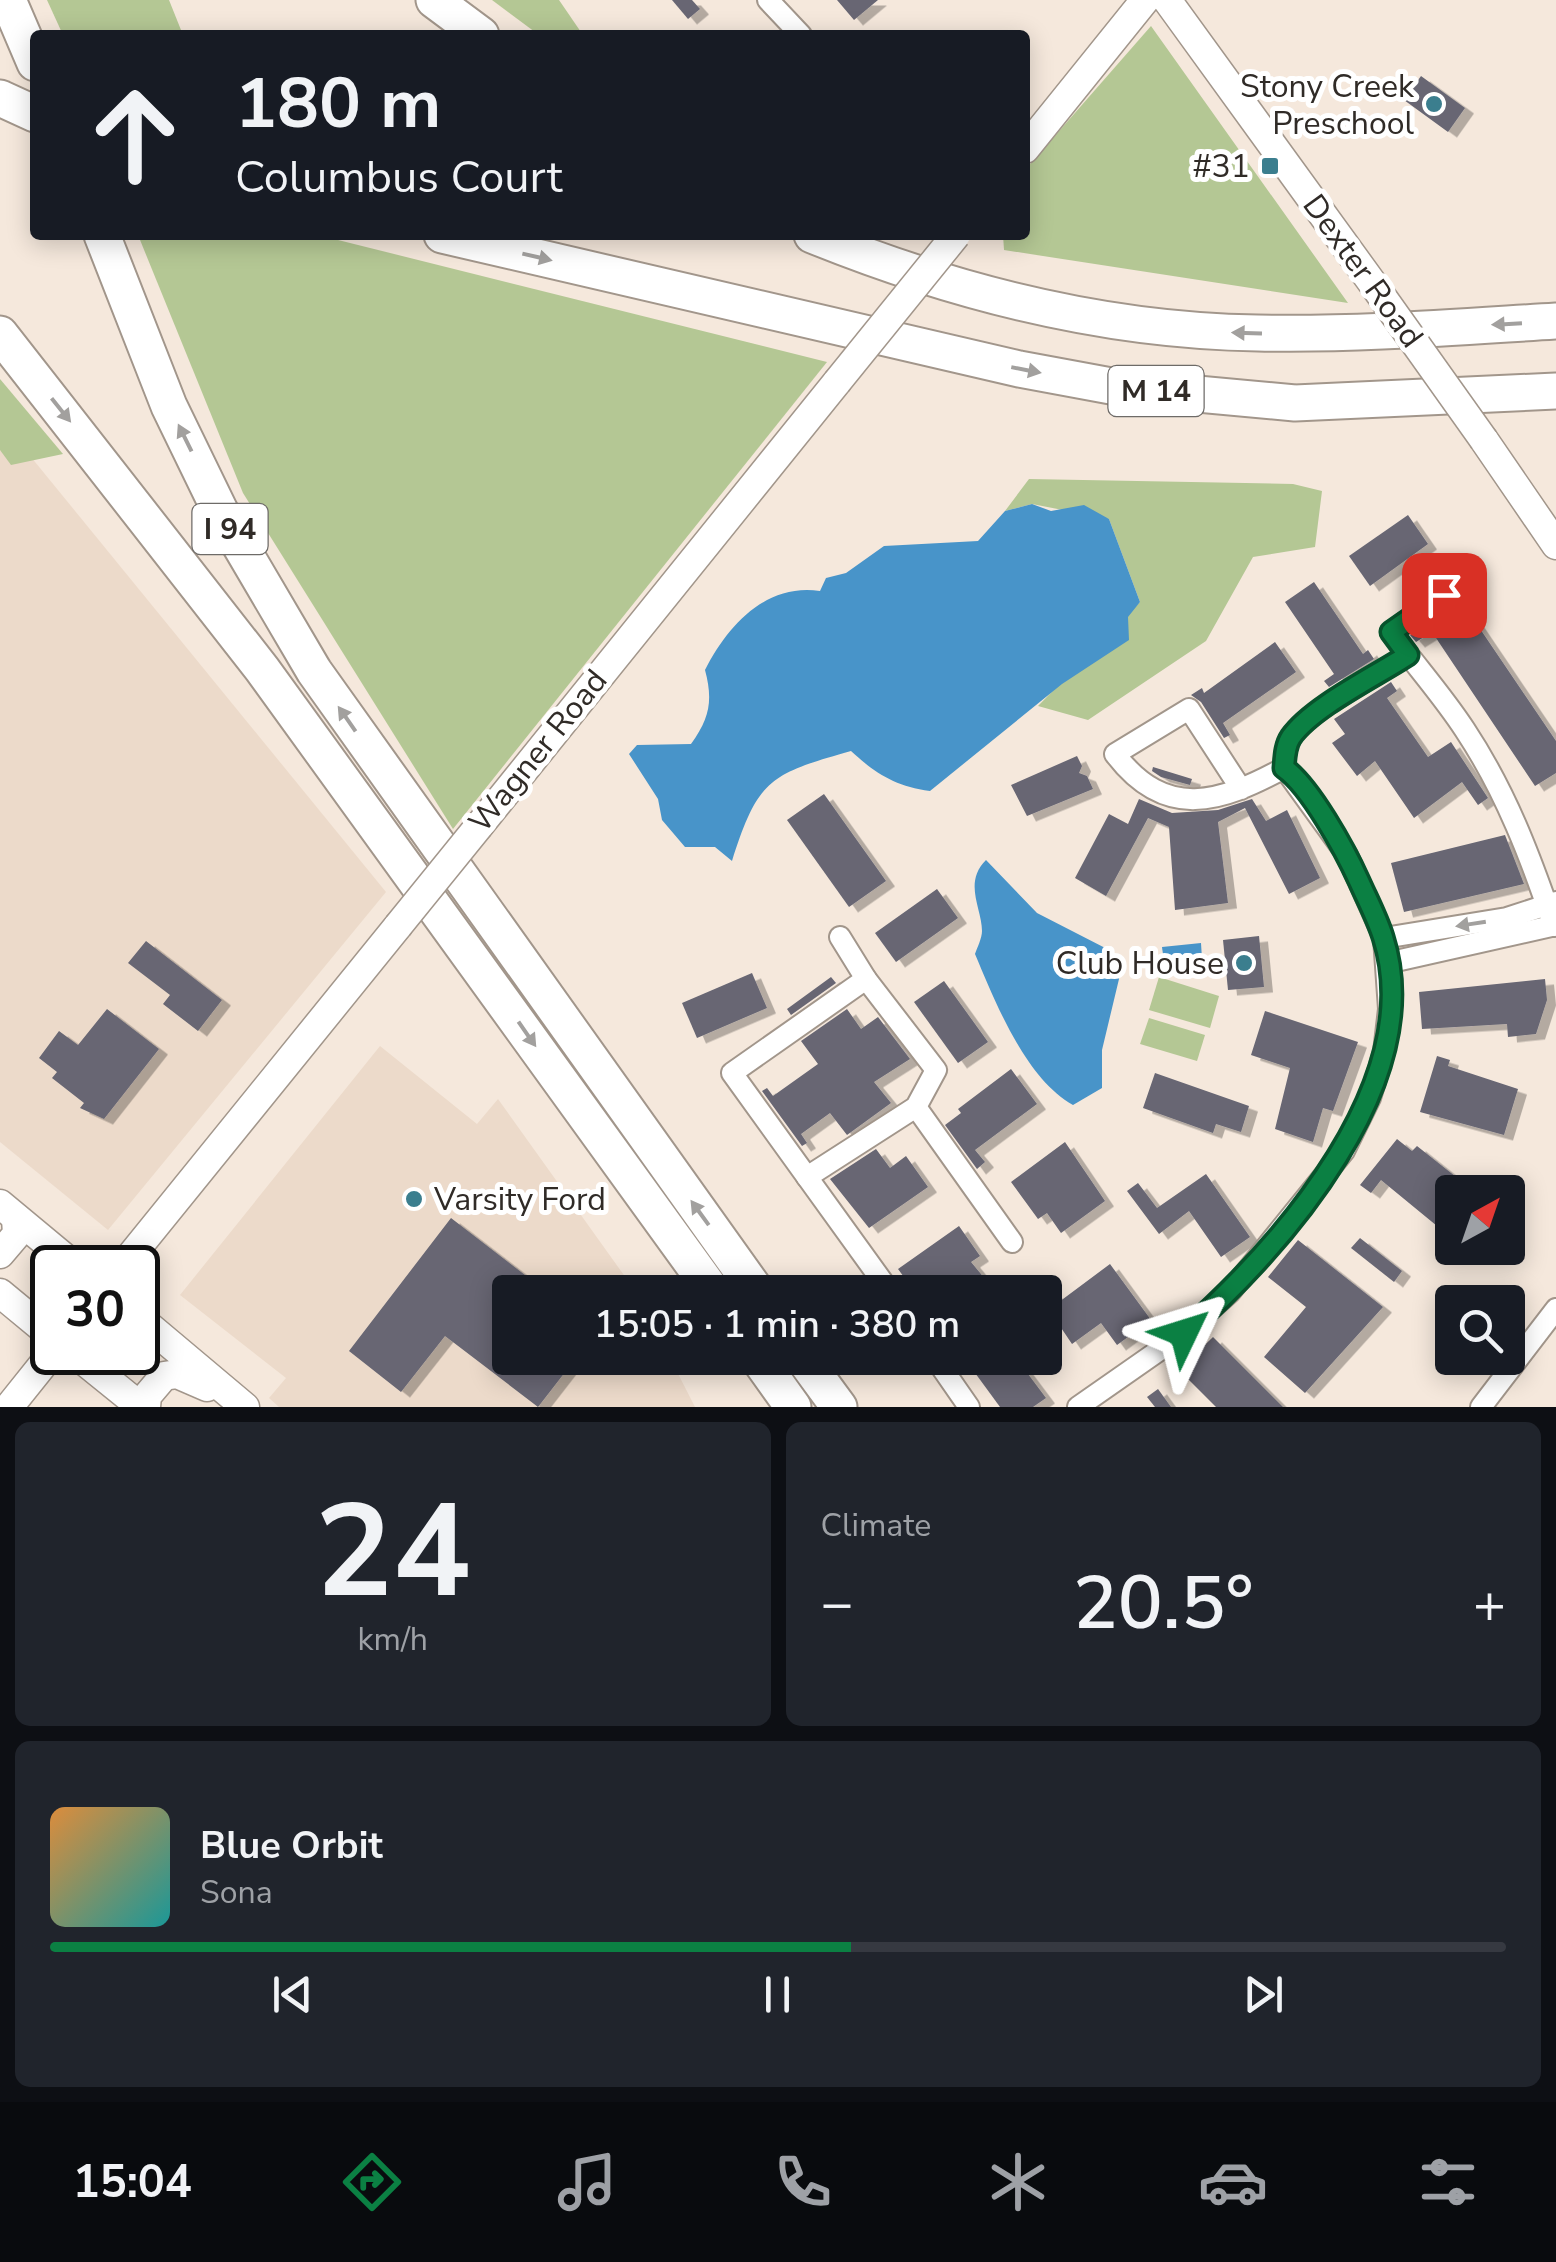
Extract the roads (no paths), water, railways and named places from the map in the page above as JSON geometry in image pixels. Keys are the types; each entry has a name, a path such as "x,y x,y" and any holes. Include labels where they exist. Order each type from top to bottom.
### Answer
{"highway":[{"path":"8,0 30,51"},
{"path":"434,0 474,30"},
{"name":"I 94","path":"104,240 170,406 220,511 314,671 745,1275"},
{"name":"M 14","path":"464,240 1019,369 1111,386 1295,402 1556,392"},
{"name":"M 14","path":"827,240 983,293 1050,309 1199,330 1260,334 1556,321"},
{"name":"I 94","path":"0,334 262,670 699,1275"},
{"path":"750,1375 768,1407"},
{"path":"770,1375 793,1407"},
{"path":"815,1375 839,1407"}],"main road":[{"path":"1030,143 1144,0"},
{"name":"Dexter Road","path":"1167,0 1556,545"},
{"name":"Wagner Road","path":"139,1245 952,240"},
{"path":"0,1254 17,1234 8,1211"},
{"path":"8,1211 49,1245"},
{"path":"0,1293 30,1318"},
{"path":"160,1336 244,1407"},
{"path":"103,1375 143,1407 155,1384 164,1376 177,1374 244,1407"},
{"path":"9,1407 35,1375"}],"street":[{"path":"768,0 795,30"},
{"path":"1387,963 1553,914 1508,802 1464,728 1391,632 1444,595"},
{"path":"1078,1407 1184,1333 1230,1292 1344,1151 1370,1098 1384,1052 1389,1009 1384,938 1347,855 1286,767 1285,753 1291,738 1308,722 1408,655"},
{"path":"1240,789 1189,709 1115,754 1137,783 1169,798 1196,799 1240,789 1286,767"},
{"path":"1384,938 1517,925"},
{"path":"807,1177 916,1107 936,1070 866,979 840,936"},
{"path":"866,979 732,1073 878,1275"},
{"path":"916,1107 1012,1242"},
{"path":"1481,1407 1556,1309"},
{"path":"947,1375 969,1407"}],"water":[{"path":"1032,504 1051,511 1084,505 1109,519 1140,602 1128,617 1129,640 1062,684 930,791 887,778 851,751 802,766 771,784 750,812 732,861 715,847 685,847 662,820 658,799 629,754 637,745 691,744 708,708 705,670 737,623 782,594 820,591 826,578 846,573 884,546 978,541 1005,511"},
{"path":"986,860 1037,913 1113,952 1119,979 1102,1050 1102,1088 1073,1105 1056,1093 1027,1059 975,954 982,931 975,896 976,878"},
{"path":"1201,943 1202,959 1164,962 1162,947"}],"place":[{"name":"Stony Creek Preschool","path":"1434,104"},
{"name":"#31","path":"1270,166"},
{"name":"Club House","path":"1244,963"},
{"name":"Varsity Ford","path":"414,1199"}]}
